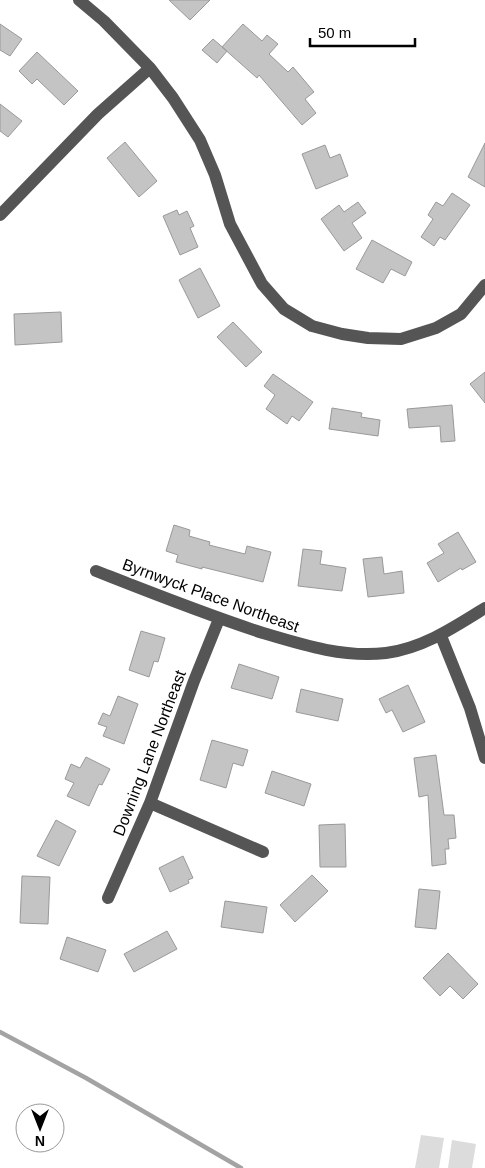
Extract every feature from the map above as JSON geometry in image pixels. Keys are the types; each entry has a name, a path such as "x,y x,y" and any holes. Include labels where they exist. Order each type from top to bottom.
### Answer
{"street":[{"path":"79,0 104,21 150,68 200,140 215,175 230,224 262,284 284,309 312,326 342,334 368,338 401,338 436,328 461,314 485,285"},
{"path":"0,215 98,114 150,68"},
{"name":"Byrnwyck Place Northeast","path":"96,571 219,619 306,646 359,654 385,653 414,646 441,636 485,608"},
{"name":"Downing Lane Northeast","path":"108,898 150,803 194,681 219,619"},
{"path":"441,636 470,708 485,758"},
{"path":"150,803 263,852"}],"shaded area":[{"path":"421,1135 444,1138 439,1168 415,1168"},
{"path":"452,1140 476,1144 472,1168 448,1168"}],"building":[{"path":"169,0 210,0 190,20"},
{"path":"0,24 22,39 10,56 0,50"},
{"path":"243,24 262,41 267,35 278,44 269,54 288,72 293,67 314,92 305,99 316,113 302,125 259,75 257,78 222,47"},
{"path":"213,39 227,51 217,63 202,50"},
{"path":"37,52 78,91 64,105 37,79 32,84 19,71"},
{"path":"0,104 22,121 8,137 0,131"},
{"path":"125,142 157,181 139,197 107,158"},
{"path":"485,143 485,187 468,177"},
{"path":"325,145 330,158 340,154 348,176 316,189 302,154"},
{"path":"452,193 470,205 445,240 440,237 434,246 421,237 433,219 428,215 436,202 443,206"},
{"path":"358,202 366,213 352,223 362,238 344,251 321,219 339,205 344,212"},
{"path":"177,210 179,215 187,211 194,226 190,228 198,247 180,255 163,216"},
{"path":"372,240 412,262 405,276 391,269 383,283 356,269"},
{"path":"200,268 220,306 198,318 179,280"},
{"path":"61,312 62,342 15,345 14,314"},
{"path":"233,322 262,352 246,367 217,337"},
{"path":"485,372 485,403 470,384"},
{"path":"273,374 313,402 299,421 292,416 287,424 266,409 275,395 264,386"},
{"path":"452,405 455,441 441,442 440,426 409,428 407,409"},
{"path":"332,408 362,413 361,417 380,420 378,436 329,429"},
{"path":"174,525 190,530 189,536 210,542 209,545 245,554 247,546 271,552 263,582 176,562 178,555 166,551"},
{"path":"458,532 476,562 462,570 461,568 438,582 427,563 444,553 438,544"},
{"path":"303,549 322,551 320,564 346,568 342,591 298,586"},
{"path":"382,557 384,574 402,571 404,593 368,597 363,559"},
{"path":"141,631 165,638 158,662 154,661 149,677 129,670"},
{"path":"239,664 279,677 272,699 231,688"},
{"path":"408,685 425,722 403,732 392,710 386,713 379,699"},
{"path":"301,689 343,699 338,721 296,712"},
{"path":"118,696 138,704 124,744 103,736 107,727 98,724 103,713 110,716"},
{"path":"212,740 248,750 243,766 233,763 226,788 200,780"},
{"path":"436,755 444,815 454,815 456,838 448,839 449,849 445,849 446,864 432,866 428,795 419,797 414,758"},
{"path":"86,757 110,769 102,785 99,784 89,806 67,796 74,783 65,779 71,764 80,768"},
{"path":"272,771 311,784 304,806 265,793"},
{"path":"56,820 76,831 59,866 37,856"},
{"path":"345,824 346,867 320,867 319,825"},
{"path":"183,856 193,878 188,880 189,883 170,892 159,868"},
{"path":"312,875 328,891 295,922 280,905"},
{"path":"22,876 50,877 48,924 20,923"},
{"path":"419,889 440,891 436,929 415,927"},
{"path":"225,901 267,907 263,933 221,927"},
{"path":"167,931 177,949 134,972 124,954"},
{"path":"67,937 106,950 98,972 60,959"},
{"path":"448,953 478,984 463,999 450,986 440,996 423,978"}],"waterway":[{"path":"0,1032 86,1078 241,1168"}]}
